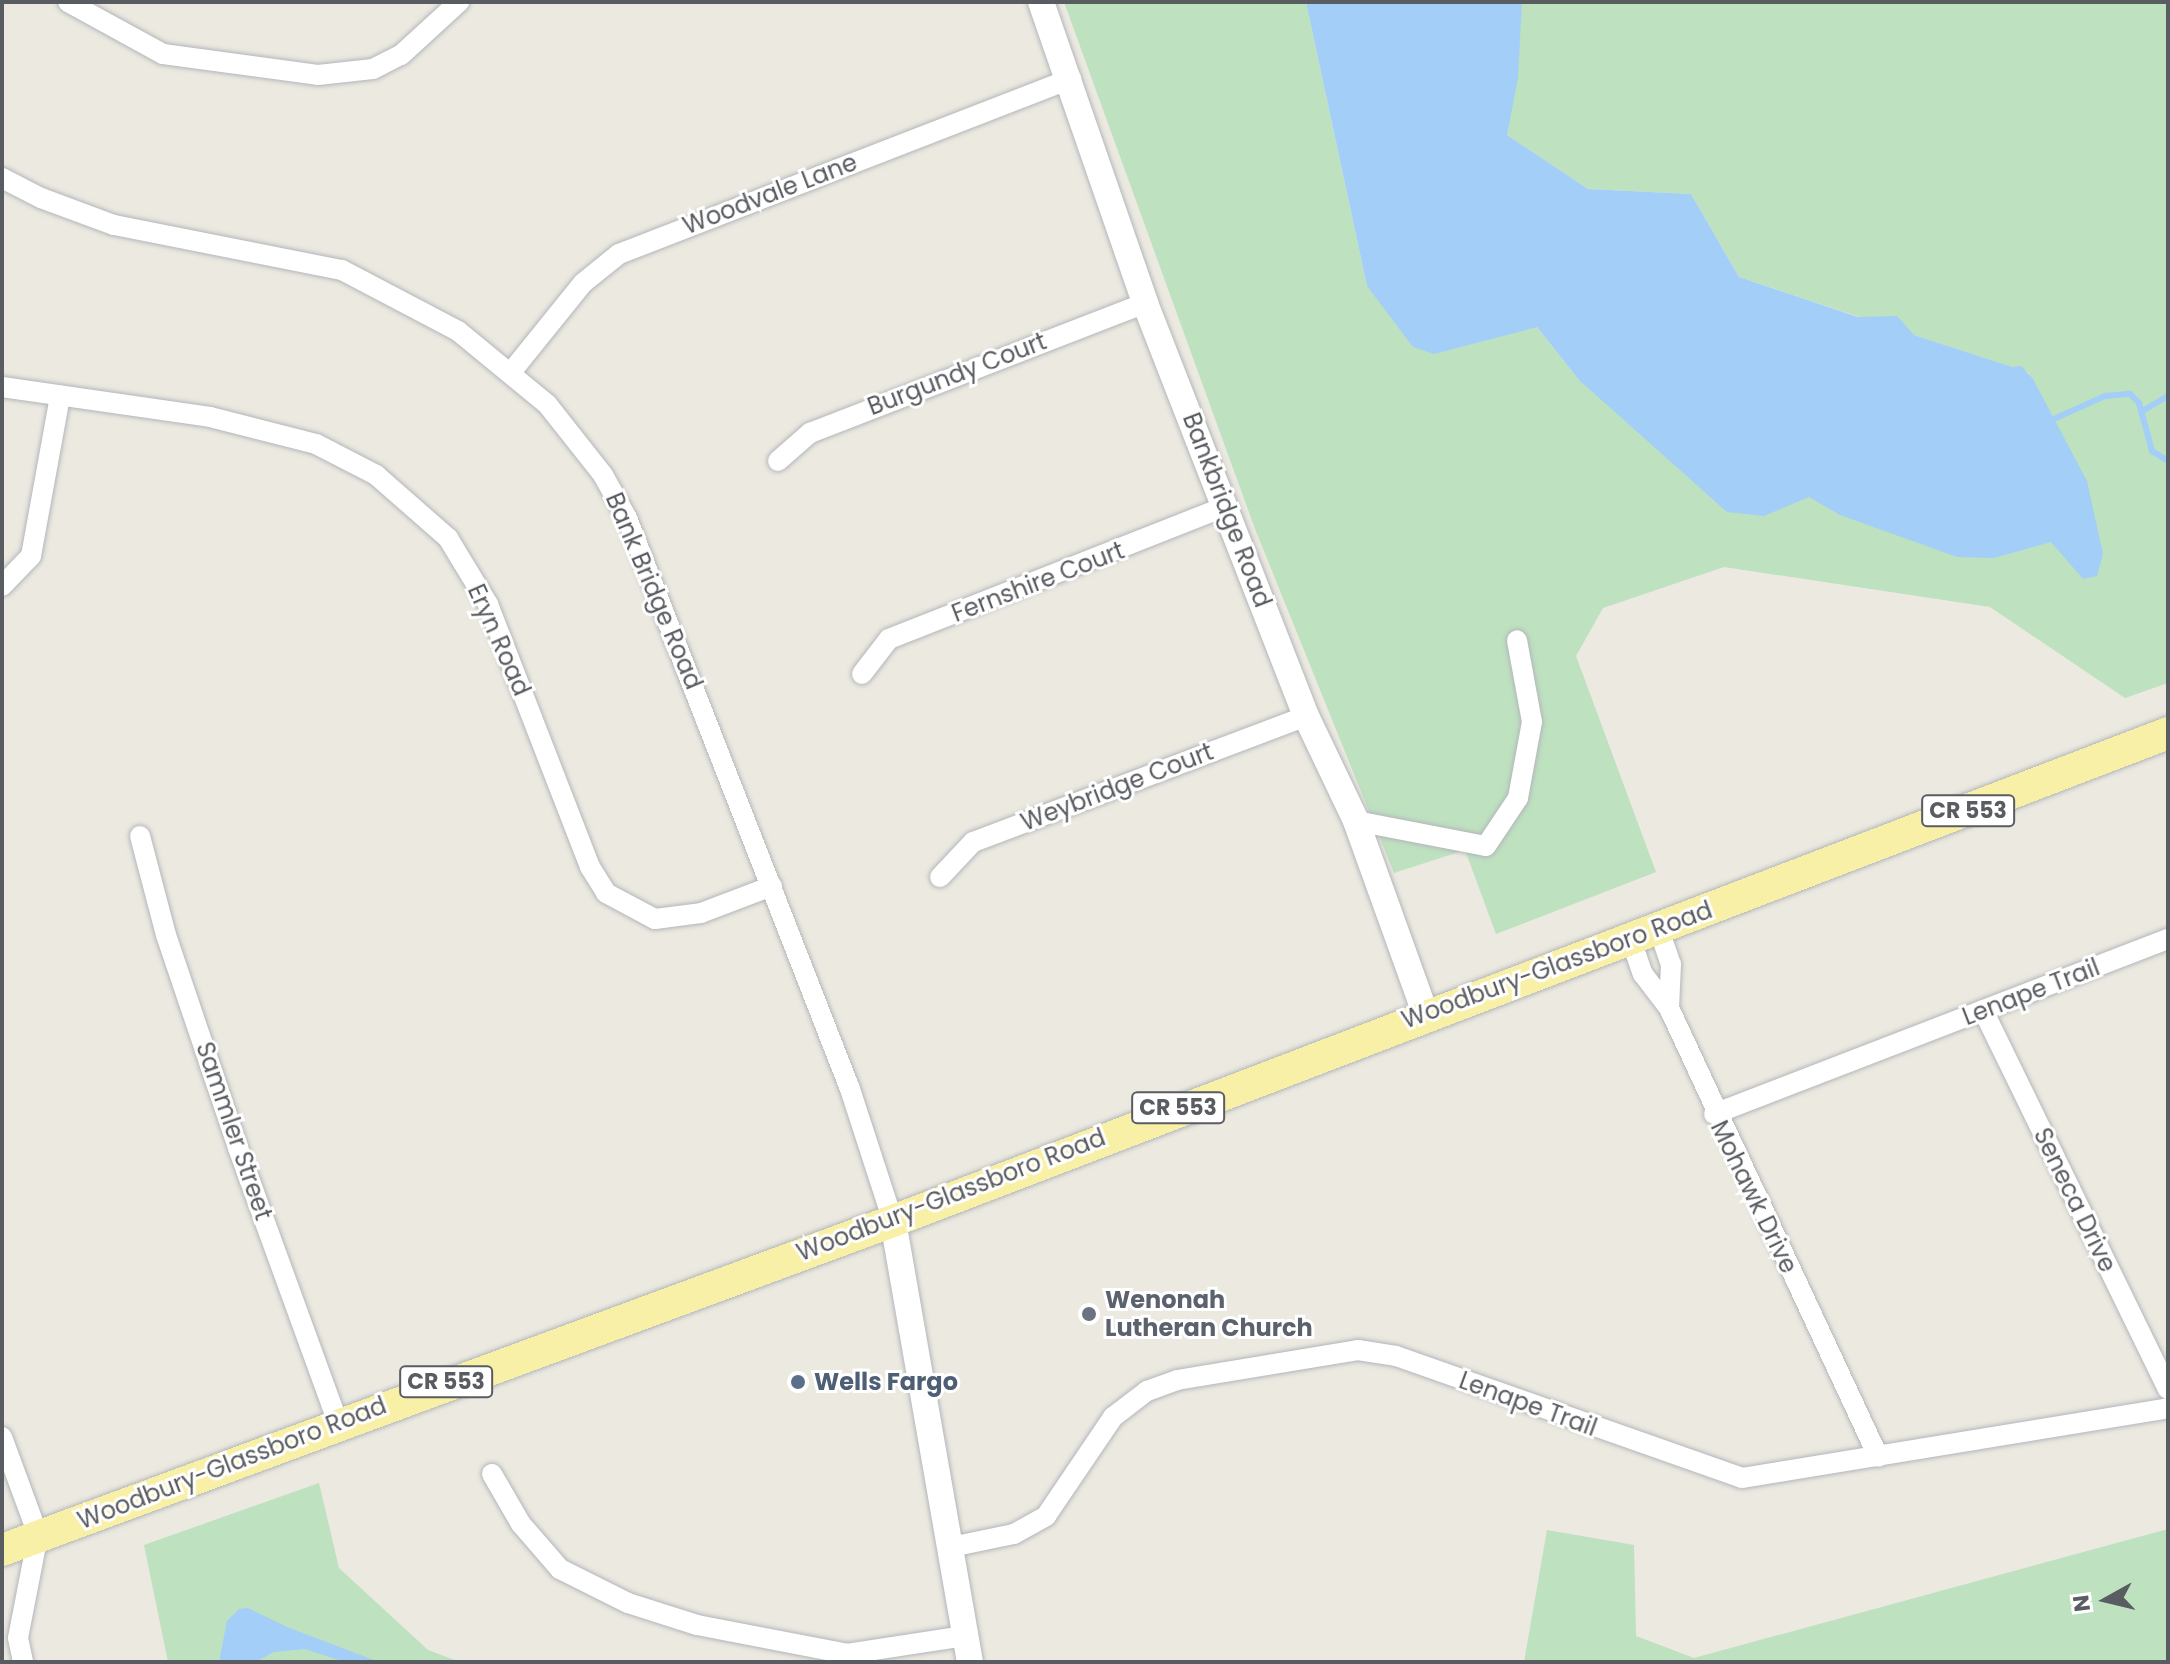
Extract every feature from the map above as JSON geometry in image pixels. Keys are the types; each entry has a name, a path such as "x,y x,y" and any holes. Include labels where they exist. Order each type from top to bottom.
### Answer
{"main road":[{"name":"Woodbury-Glassboro Road","path":"2,1550 338,1423 893,1221 1425,1013 1644,934 2168,733"}],"street":[{"path":"68,2 163,54 318,75 373,69 401,55 459,2"},
{"name":"Bankbridge Road","path":"1041,2 1071,79 1145,303 1227,506 1306,716 1356,821 1425,1013"},
{"name":"Woodvale Lane","path":"512,371 583,283 619,254 1071,79"},
{"name":"Bank Bridge Road","path":"2,178 41,198 114,225 342,270 417,306 512,371 577,439 627,518 850,1089 893,1221"},
{"name":"Burgundy Court","path":"778,461 810,433 1145,303"},
{"name":"Eryn Road","path":"2,387 210,417 316,444 376,475 448,538 488,604 590,867 606,893 655,919 701,913 772,886"},
{"path":"2,586 31,556 60,396"},
{"name":"Fernshire Court","path":"862,674 889,639 1227,506"},
{"path":"1356,821 1486,846 1518,798 1532,722 1517,640"},
{"name":"Weybridge Court","path":"940,877 973,842 1306,716"},
{"name":"Sammler Street","path":"140,836 166,935 238,1148 338,1423"},
{"path":"1644,934 1671,964 1669,1008"},
{"name":"Mohawk Drive","path":"1644,934 1643,974 1669,1008 1714,1114 1878,1457"},
{"name":"Lenape Trail","path":"1714,1114 2168,939"},
{"name":"Seneca Drive","path":"1983,1010 2168,1389"},
{"path":"492,1474 521,1524 560,1569 628,1603 697,1625 847,1654 968,1649 893,1221"},
{"name":"Lenape Trail","path":"951,1547 1014,1534 1046,1516 1113,1417 1147,1391 1177,1380 1358,1350 1396,1356 1742,1478 2168,1408"},
{"path":"2,1437 38,1535 18,1638 23,1662"}],"green space":[{"path":"1064,2 1306,2 1367,286 1537,327 1579,380 1809,497 1957,557 2029,373 1739,277 1691,194 1588,189 1507,135 1522,2 2168,2 2168,683 2125,698 1990,607 1724,567 1603,608 1576,656 1656,872 1496,934 1465,850 1394,873 1255,529"},
{"path":"319,1483 339,1568 428,1650 460,1662 168,1662 144,1545"},
{"path":"2168,1529 2168,1662 1524,1662 1547,1530 1634,1545 1636,1636 1694,1658"}],"water":[{"path":"1306,2 1522,2 1518,78 1507,135 1588,189 1691,194 1739,277 1858,317 1897,316 1914,335 2012,367 2021,366 2033,379 2087,481 2103,554 2097,576 2083,579 2051,542 1994,558 1957,557 1840,515 1809,497 1764,516 1727,512 1579,380 1537,327 1434,354 1413,347 1367,286"},
{"path":"248,1608 287,1627 379,1662 345,1662 305,1649 274,1652 255,1662 219,1662 227,1621 239,1609"}],"waterway":[{"path":"2047,422 2105,396 2130,394 2139,403 2152,451 2168,461"},
{"path":"2141,412 2168,396"}],"place":[{"name":"Wenonah Lutheran Church","path":"1089,1314"},
{"name":"Wells Fargo","path":"798,1382"}]}
